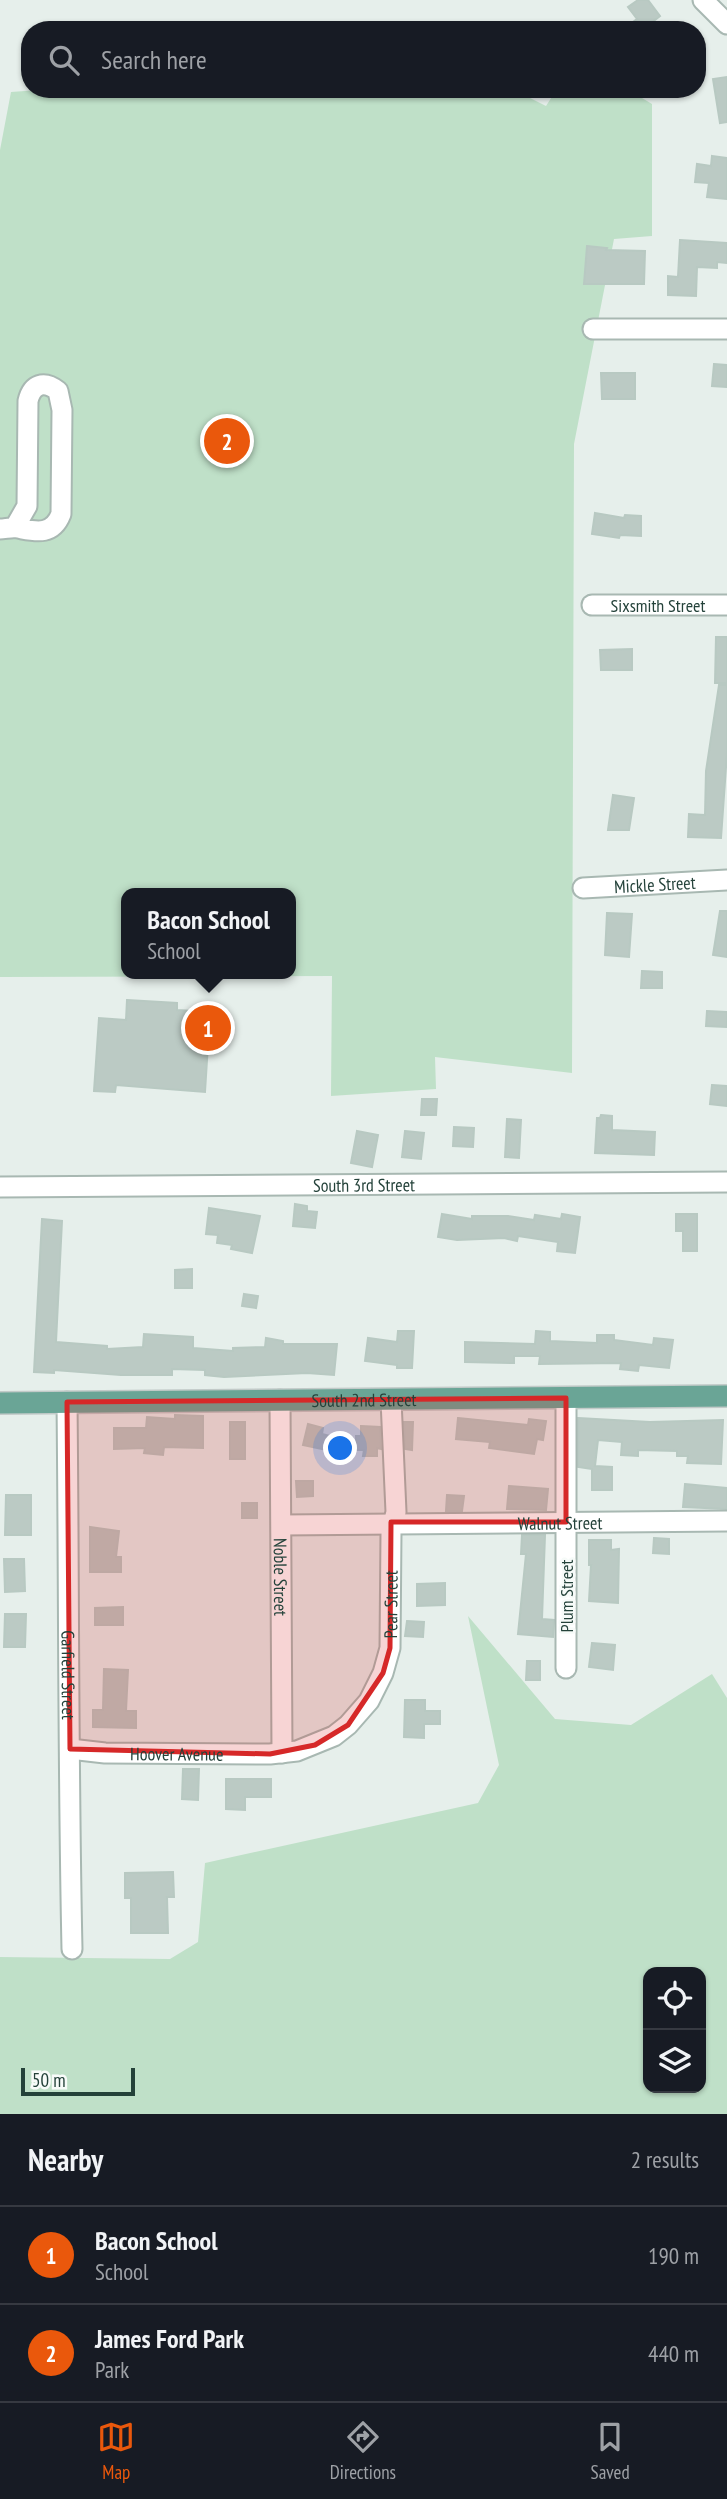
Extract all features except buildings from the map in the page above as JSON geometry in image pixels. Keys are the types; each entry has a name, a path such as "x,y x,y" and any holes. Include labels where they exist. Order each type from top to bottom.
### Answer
{"main road":[{"name":"South 2nd Street","path":"0,1403 727,1396"}],"street":[{"path":"703,0 727,23"},
{"path":"593,329 727,328"},
{"path":"43,384 52,386 58,390 62,410 61,514 58,522 42,531 8,528 27,506 30,392 43,384"},
{"name":"Sixsmith Street","path":"592,605 727,605"},
{"name":"Mickle Street","path":"583,888 727,880"},
{"name":"South 3rd Street","path":"0,1186 727,1182"},
{"name":"Plum Street","path":"566,1398 566,1668"},
{"name":"Noble Street","path":"280,1400 282,1753"},
{"name":"Pear Street","path":"282,1753 315,1745 334,1736 348,1725 369,1702 377,1688 390,1648 391,1532 396,1511 391,1400"},
{"name":"Garfield Street","path":"67,1402 72,1949"},
{"name":"Walnut Street","path":"282,1525 727,1521"},
{"name":"Hoover Avenue","path":"70,1749 105,1753 282,1753"}],"highlighted area":[{"path":"566,1398 566,1522 391,1522 390,1648 383,1673 348,1725 315,1745 270,1754 70,1749 67,1402"}],"green space":[{"path":"21,91 21,98 530,98 546,106 551,98 642,98 652,104 652,236 614,239 574,444 572,1073 435,1057 436,1089 331,1096 332,976 296,976 296,888 121,888 121,977 0,977 0,150 11,92"},
{"path":"468,1616 555,1719 631,1725 712,1674 727,1698 727,2114 0,2114 0,1957 170,1959 198,1942 205,1863 478,1803 499,1765"}],"place":[{"name":"James Ford Park","path":"227,441"},
{"name":"Bacon School","path":"208,1028"}]}
